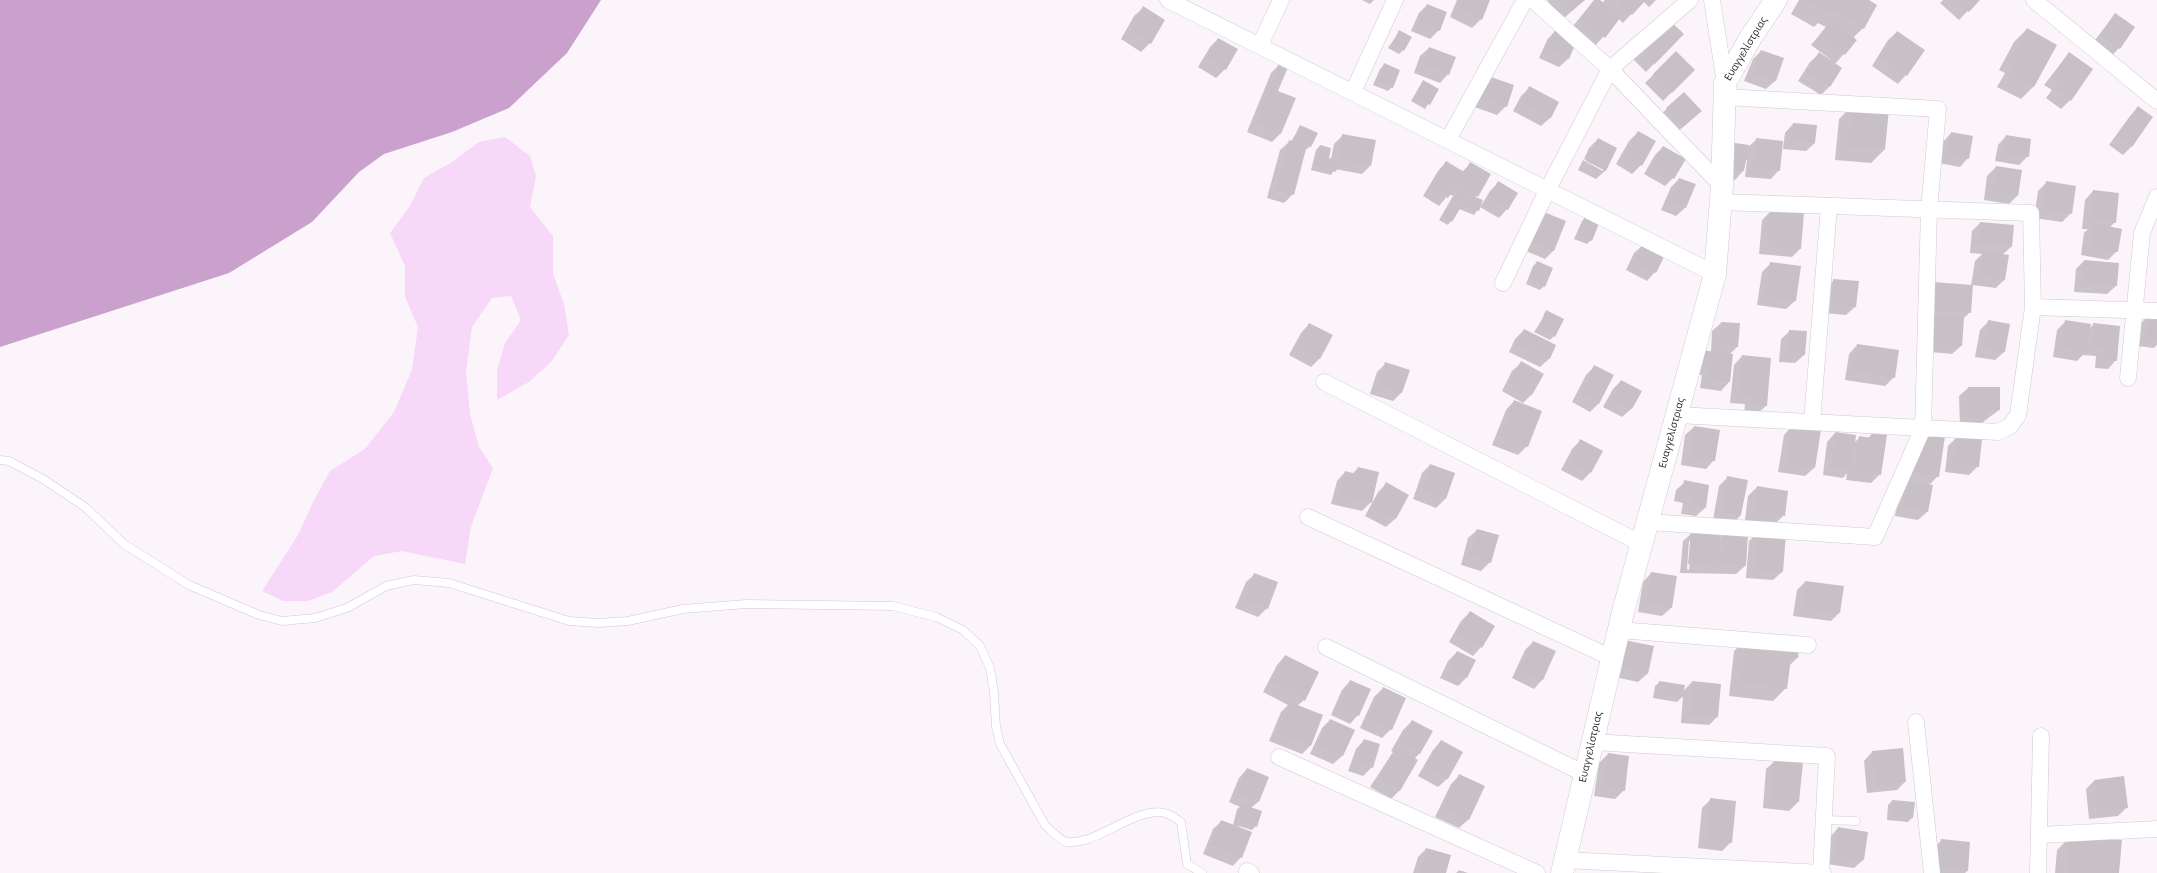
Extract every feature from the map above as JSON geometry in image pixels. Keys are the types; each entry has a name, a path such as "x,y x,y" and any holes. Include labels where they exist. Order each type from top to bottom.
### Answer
{"street":[{"path":"1168,0 1715,274"},
{"path":"1260,46 1281,0"},
{"path":"1352,92 1395,0"},
{"path":"1503,283 1547,191 1610,69 1690,0"},
{"path":"1648,522 1875,536 1923,428 1929,210 1938,109 1725,90 1712,0"},
{"name":"Ευαγγελίστριας","path":"1564,867 1619,630 1715,274 1722,194 1725,90 1751,37 1776,0"},
{"path":"2034,0 2157,102"},
{"path":"1448,140 1534,1 1610,69 1722,194 1829,206 2031,213 2033,307 2018,415 2010,426 1998,432 1677,415"},
{"path":"2128,378 2136,309 2142,233 2157,197"},
{"path":"1812,422 1829,206"},
{"path":"2033,307 2136,309 2157,311"},
{"path":"1324,382 1642,544"},
{"path":"1308,517 1612,658"},
{"path":"1619,630 1808,645"},
{"path":"1326,647 1585,774"},
{"path":"1916,722 1932,873"},
{"path":"2038,873 2041,736"},
{"path":"1564,867 1822,873 1827,756 1592,742"},
{"path":"1279,758 1538,873"},
{"path":"2039,835 2157,829"}],"lane":[{"path":"0,460 9,461 43,479 85,507 124,544 189,585 258,615 282,621 315,618 346,608 386,586 414,580 449,584 569,621 598,623 628,621 683,609 746,604 893,606 936,617 963,630 980,646 990,668 994,692 996,727 1000,744 1045,825 1066,842 1074,842 1098,837 1121,824 1152,812 1167,814 1181,822 1187,864 1202,873"},
{"path":"1824,820 1856,821"}],"shaded area":[{"path":"0,0 601,0 567,53 509,108 452,132 384,154 359,172 312,222 229,273 0,347"},
{"path":"505,137 530,156 536,176 530,207 553,236 553,274 564,304 569,335 551,362 529,382 497,400 497,371 505,343 521,320 511,296 492,298 472,327 466,372 470,414 479,447 493,468 471,527 465,564 402,551 374,556 332,592 308,601 283,601 262,591 298,535 313,502 330,471 365,449 394,412 412,370 418,327 405,297 405,266 390,233 410,206 424,178 452,162 479,142"}],"building":[{"path":"1461,0 1490,0 1482,20 1457,9"},
{"path":"1563,0 1585,0 1572,11"},
{"path":"1594,0 1600,0 1621,17 1605,38 1580,18"},
{"path":"1616,0 1646,0 1632,15"},
{"path":"1802,0 1869,0 1877,5 1864,29 1831,10 1828,14"},
{"path":"1955,0 1980,0 1969,12"},
{"path":"1427,4 1447,12 1440,31 1419,22"},
{"path":"1143,6 1165,20 1151,44 1129,30"},
{"path":"2115,13 2135,27 2120,49 2100,35"},
{"path":"1663,14 1684,34 1655,64 1634,43"},
{"path":"1831,20 1857,40 1845,55 1819,36"},
{"path":"2027,28 2057,45 2034,87 2010,73 2017,60 2011,56"},
{"path":"1399,30 1412,37 1404,51 1392,44"},
{"path":"1555,30 1577,40 1569,59 1546,49"},
{"path":"1897,31 1925,50 1907,76 1880,57"},
{"path":"1218,38 1238,49 1226,70 1206,58"},
{"path":"1429,47 1456,57 1449,75 1422,64"},
{"path":"1761,50 1784,58 1776,81 1752,73"},
{"path":"1676,51 1695,70 1672,93 1653,74"},
{"path":"1819,52 1842,68 1830,87 1806,72"},
{"path":"2069,52 2093,69 2071,101 2054,89 2060,81 2052,76"},
{"path":"1279,63 1288,67 1278,91 1296,98 1281,134 1255,123"},
{"path":"1384,63 1400,70 1393,88 1377,81"},
{"path":"1482,74 1514,85 1507,107 1474,95"},
{"path":"1423,80 1439,89 1430,105 1414,97"},
{"path":"1529,86 1559,102 1551,118 1521,102"},
{"path":"1684,92 1702,111 1683,127 1666,108"},
{"path":"1852,105 1889,108 1885,150 1848,147"},
{"path":"2138,106 2153,117 2132,147 2117,136"},
{"path":"1793,123 1817,125 1815,143 1791,141"},
{"path":"1300,125 1318,133 1311,147 1294,139"},
{"path":"1638,131 1656,141 1642,166 1624,156"},
{"path":"1951,132 1973,136 1969,159 1947,155"},
{"path":"1342,134 1376,140 1371,166 1338,160"},
{"path":"2006,135 2031,139 2029,157 2003,153"},
{"path":"1598,138 1617,148 1606,171 1586,161"},
{"path":"1756,138 1783,141 1780,171 1753,168"},
{"path":"1289,140 1307,145 1294,195 1275,190"},
{"path":"1728,142 1749,145 1744,171 1723,168"},
{"path":"1320,145 1331,148 1329,158 1339,160 1336,172 1314,166"},
{"path":"1663,146 1686,159 1674,179 1651,165"},
{"path":"1446,161 1464,172 1448,198 1430,187"},
{"path":"1470,162 1491,174 1478,197 1457,186"},
{"path":"1996,166 2022,170 2018,196 1992,192"},
{"path":"1679,178 1696,184 1686,208 1669,202"},
{"path":"1498,181 1518,193 1508,210 1488,198"},
{"path":"2046,181 2076,186 2072,214 2042,209"},
{"path":"1457,190 1483,200 1479,211 1453,202"},
{"path":"2093,190 2119,193 2116,223 2090,220"},
{"path":"1451,201 1461,207 1452,222 1443,216"},
{"path":"1539,210 1566,221 1554,251 1527,239"},
{"path":"1770,210 1804,213 1801,249 1767,246"},
{"path":"1585,216 1600,221 1592,241 1578,235"},
{"path":"1980,222 2014,225 2012,247 1978,244"},
{"path":"2093,223 2122,229 2118,252 2089,247"},
{"path":"1643,243 1665,255 1656,273 1634,261"},
{"path":"1983,251 2009,255 2005,280 1979,276"},
{"path":"2084,260 2119,263 2117,286 2082,283"},
{"path":"1537,261 1553,268 1545,287 1529,280"},
{"path":"1770,262 1801,266 1796,301 1765,297"},
{"path":"1833,279 1859,281 1856,307 1831,305"},
{"path":"1933,282 1973,285 1971,313 1931,310"},
{"path":"1546,310 1564,319 1555,337 1538,328"},
{"path":"1931,315 1964,318 1962,346 1929,343"},
{"path":"2147,315 2157,316 2157,339 2145,338"},
{"path":"1988,320 2010,324 2005,352 1983,348"},
{"path":"2065,320 2091,324 2087,353 2061,349"},
{"path":"1721,322 1740,323 1738,347 1719,345"},
{"path":"1309,323 1333,335 1320,359 1297,347"},
{"path":"2093,323 2120,326 2117,361 2103,359 2104,347 2091,346"},
{"path":"1524,329 1556,345 1550,359 1517,343"},
{"path":"1789,330 1807,331 1805,355 1787,353"},
{"path":"1857,344 1899,350 1895,378 1853,372"},
{"path":"1701,350 1733,354 1730,382 1708,380 1710,366 1699,365"},
{"path":"1742,355 1771,358 1767,406 1753,405 1753,396 1738,395"},
{"path":"1521,361 1544,374 1532,395 1509,382"},
{"path":"1385,362 1410,370 1402,393 1378,385"},
{"path":"1594,365 1614,375 1599,404 1580,393"},
{"path":"1621,380 1642,391 1632,409 1611,398"},
{"path":"1968,387 2000,387 2000,410 1987,410 1987,418 1968,418"},
{"path":"1514,400 1542,411 1528,447 1500,436"},
{"path":"1792,425 1821,430 1815,468 1786,464"},
{"path":"1694,426 1720,430 1715,461 1689,457"},
{"path":"1835,432 1856,435 1852,469 1831,467"},
{"path":"1919,432 1945,436 1939,477 1912,472"},
{"path":"1872,433 1887,435 1881,475 1854,471 1859,436 1871,438"},
{"path":"1956,436 1982,439 1979,467 1953,464"},
{"path":"1580,439 1603,451 1591,473 1569,462"},
{"path":"1430,464 1455,473 1446,499 1421,491"},
{"path":"1358,467 1379,472 1372,503 1339,496 1345,471 1356,474"},
{"path":"1727,476 1748,480 1741,515 1721,512"},
{"path":"1684,480 1709,485 1706,508 1689,505 1691,494 1682,493"},
{"path":"1908,481 1933,485 1928,512 1903,508"},
{"path":"1386,482 1409,495 1396,519 1373,507"},
{"path":"1757,486 1788,491 1785,516 1753,511"},
{"path":"1477,529 1499,535 1491,563 1469,556"},
{"path":"1757,531 1786,534 1783,572 1754,570"},
{"path":"1691,532 1721,534 1718,567 1688,564"},
{"path":"1723,533 1748,535 1746,566 1720,564"},
{"path":"1651,572 1677,576 1672,608 1646,604"},
{"path":"1254,573 1278,582 1268,609 1243,599"},
{"path":"1805,581 1844,586 1840,613 1802,608"},
{"path":"1470,611 1495,626 1482,648 1457,633"},
{"path":"1747,637 1800,643 1798,658 1791,658 1787,689 1741,683"},
{"path":"1624,640 1654,646 1648,674 1618,668"},
{"path":"1533,641 1556,651 1543,680 1520,670"},
{"path":"1457,651 1476,660 1467,678 1448,669"},
{"path":"1285,655 1319,672 1305,701 1271,683"},
{"path":"1350,680 1371,689 1359,716 1339,707"},
{"path":"1659,681 1685,685 1682,698 1657,694"},
{"path":"1692,681 1721,684 1718,717 1689,715"},
{"path":"1383,687 1406,698 1392,730 1368,719"},
{"path":"1290,702 1323,715 1311,746 1277,733"},
{"path":"1330,719 1355,730 1343,756 1318,745"},
{"path":"1412,720 1433,731 1420,754 1399,743"},
{"path":"1364,739 1380,744 1373,768 1356,763"},
{"path":"1441,740 1463,752 1448,779 1426,767"},
{"path":"1396,747 1418,760 1400,791 1378,778"},
{"path":"1903,748 1906,782 1875,785 1872,751"},
{"path":"1608,753 1629,756 1625,791 1602,788"},
{"path":"1774,759 1803,762 1799,802 1771,800"},
{"path":"1247,768 1269,777 1259,802 1237,793"},
{"path":"1459,774 1485,786 1469,820 1443,808"},
{"path":"2124,776 2128,808 2098,811 2094,780"},
{"path":"1710,798 1736,801 1732,843 1706,840"},
{"path":"1892,800 1915,802 1913,818 1890,816"},
{"path":"1241,804 1262,811 1257,827 1236,820"},
{"path":"1221,820 1252,832 1242,858 1211,845"},
{"path":"1838,827 1868,832 1864,860 1834,856"},
{"path":"2069,836 2122,840 2119,873 2067,873"},
{"path":"1941,839 1970,842 1968,871 1938,869"},
{"path":"1426,848 1451,855 1446,873 1419,873"}]}
